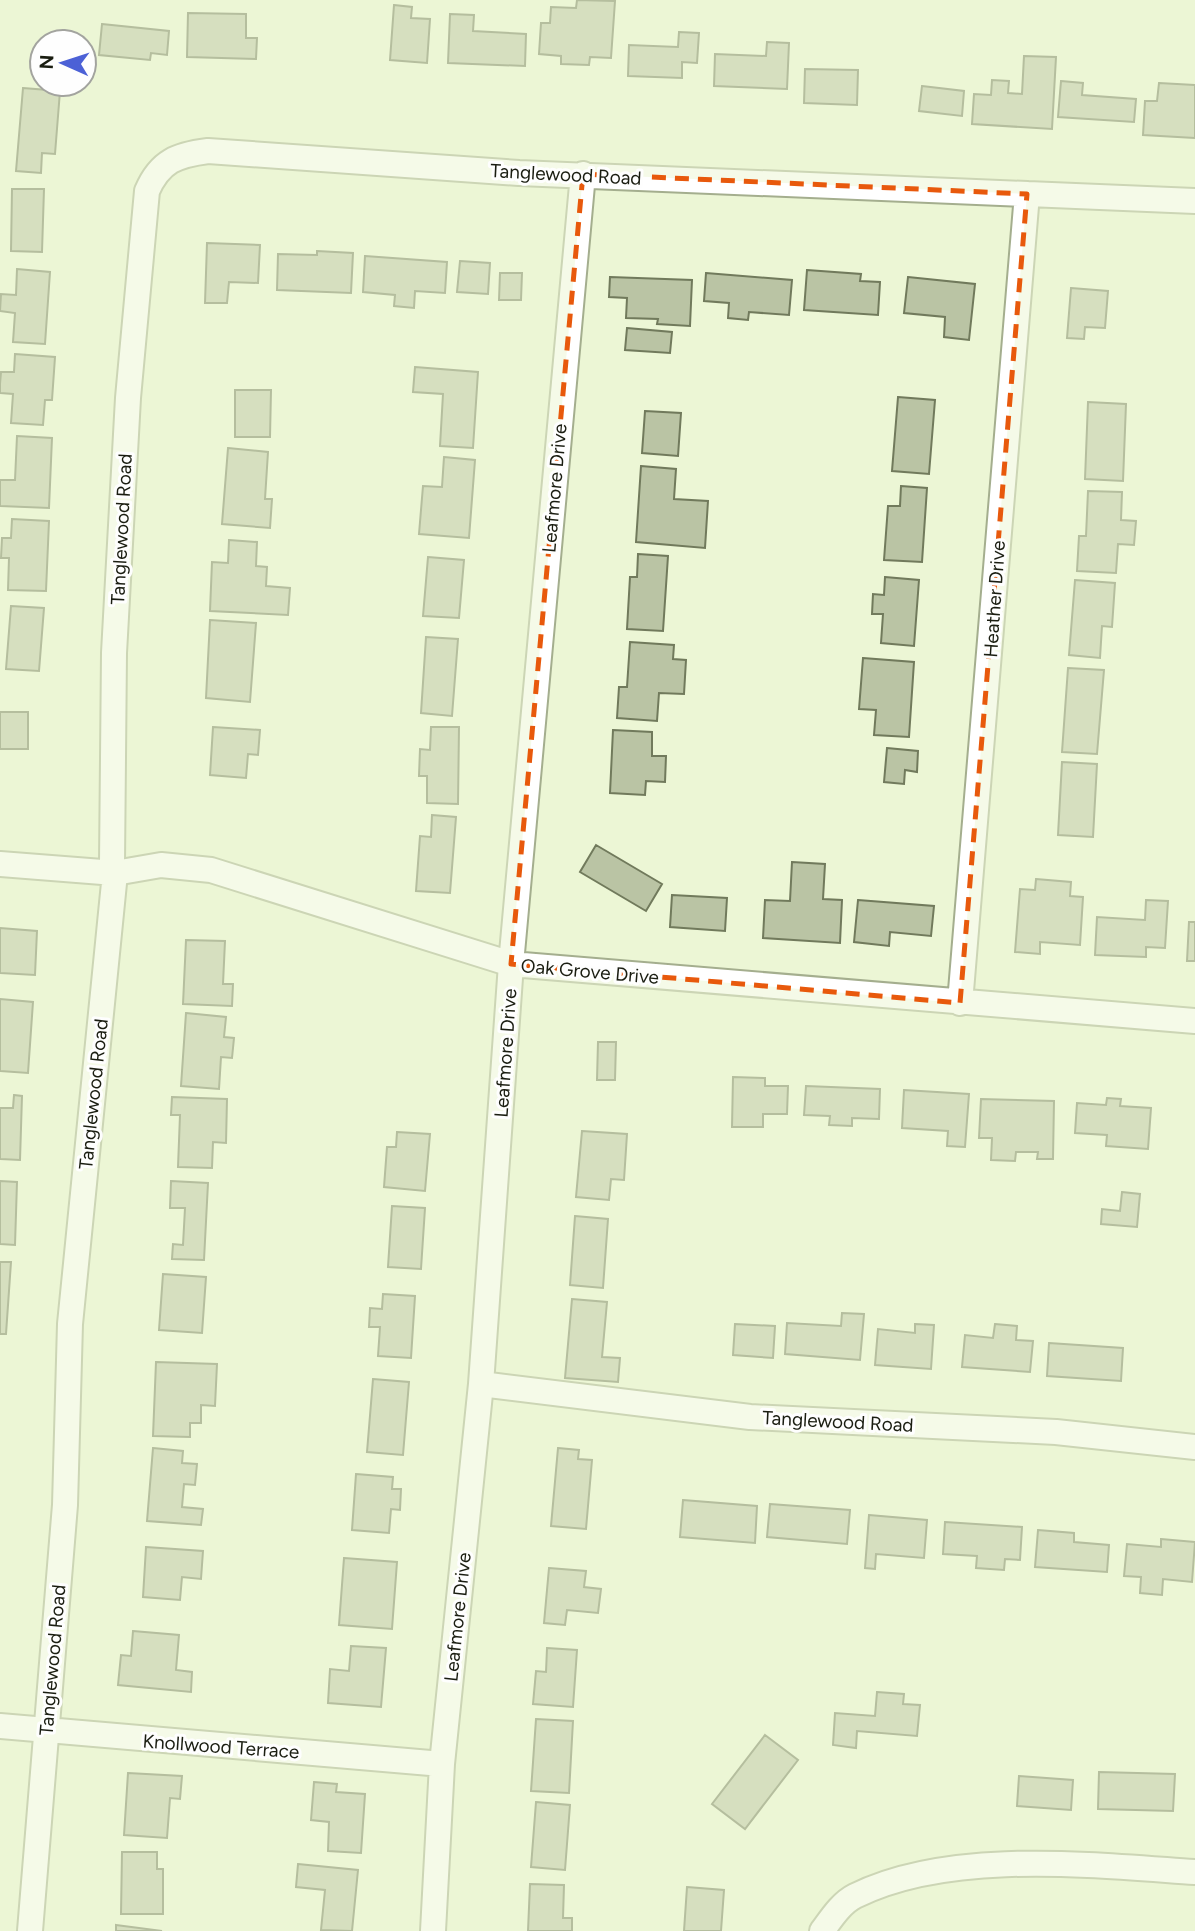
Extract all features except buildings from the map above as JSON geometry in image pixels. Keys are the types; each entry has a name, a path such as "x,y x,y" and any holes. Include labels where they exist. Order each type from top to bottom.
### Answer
{"street":[{"name":"Tanglewood Road","path":"30,1931 65,1505 70,1324 115,873 111,863 114,653 128,398 148,191 155,174 180,155 208,151 583,174 1195,201"},
{"name":"Leafmore Drive","path":"433,1931 442,1764 481,1384 511,964 583,174"},
{"name":"Heather Drive","path":"960,1003 1027,194"},
{"name":"Oak Grove Drive","path":"0,864 115,873 161,865 211,870 511,964 1195,1021"},
{"name":"Tanglewood Road","path":"481,1384 750,1417 1056,1432 1195,1447"},
{"name":"Knollwood Terrace","path":"0,1727 46,1733 442,1764"},
{"path":"822,1931 853,1896 900,1881 949,1870 1061,1863 1195,1872"}],"highlighted area":[{"path":"583,174 1027,194 960,1003 511,964"}]}
